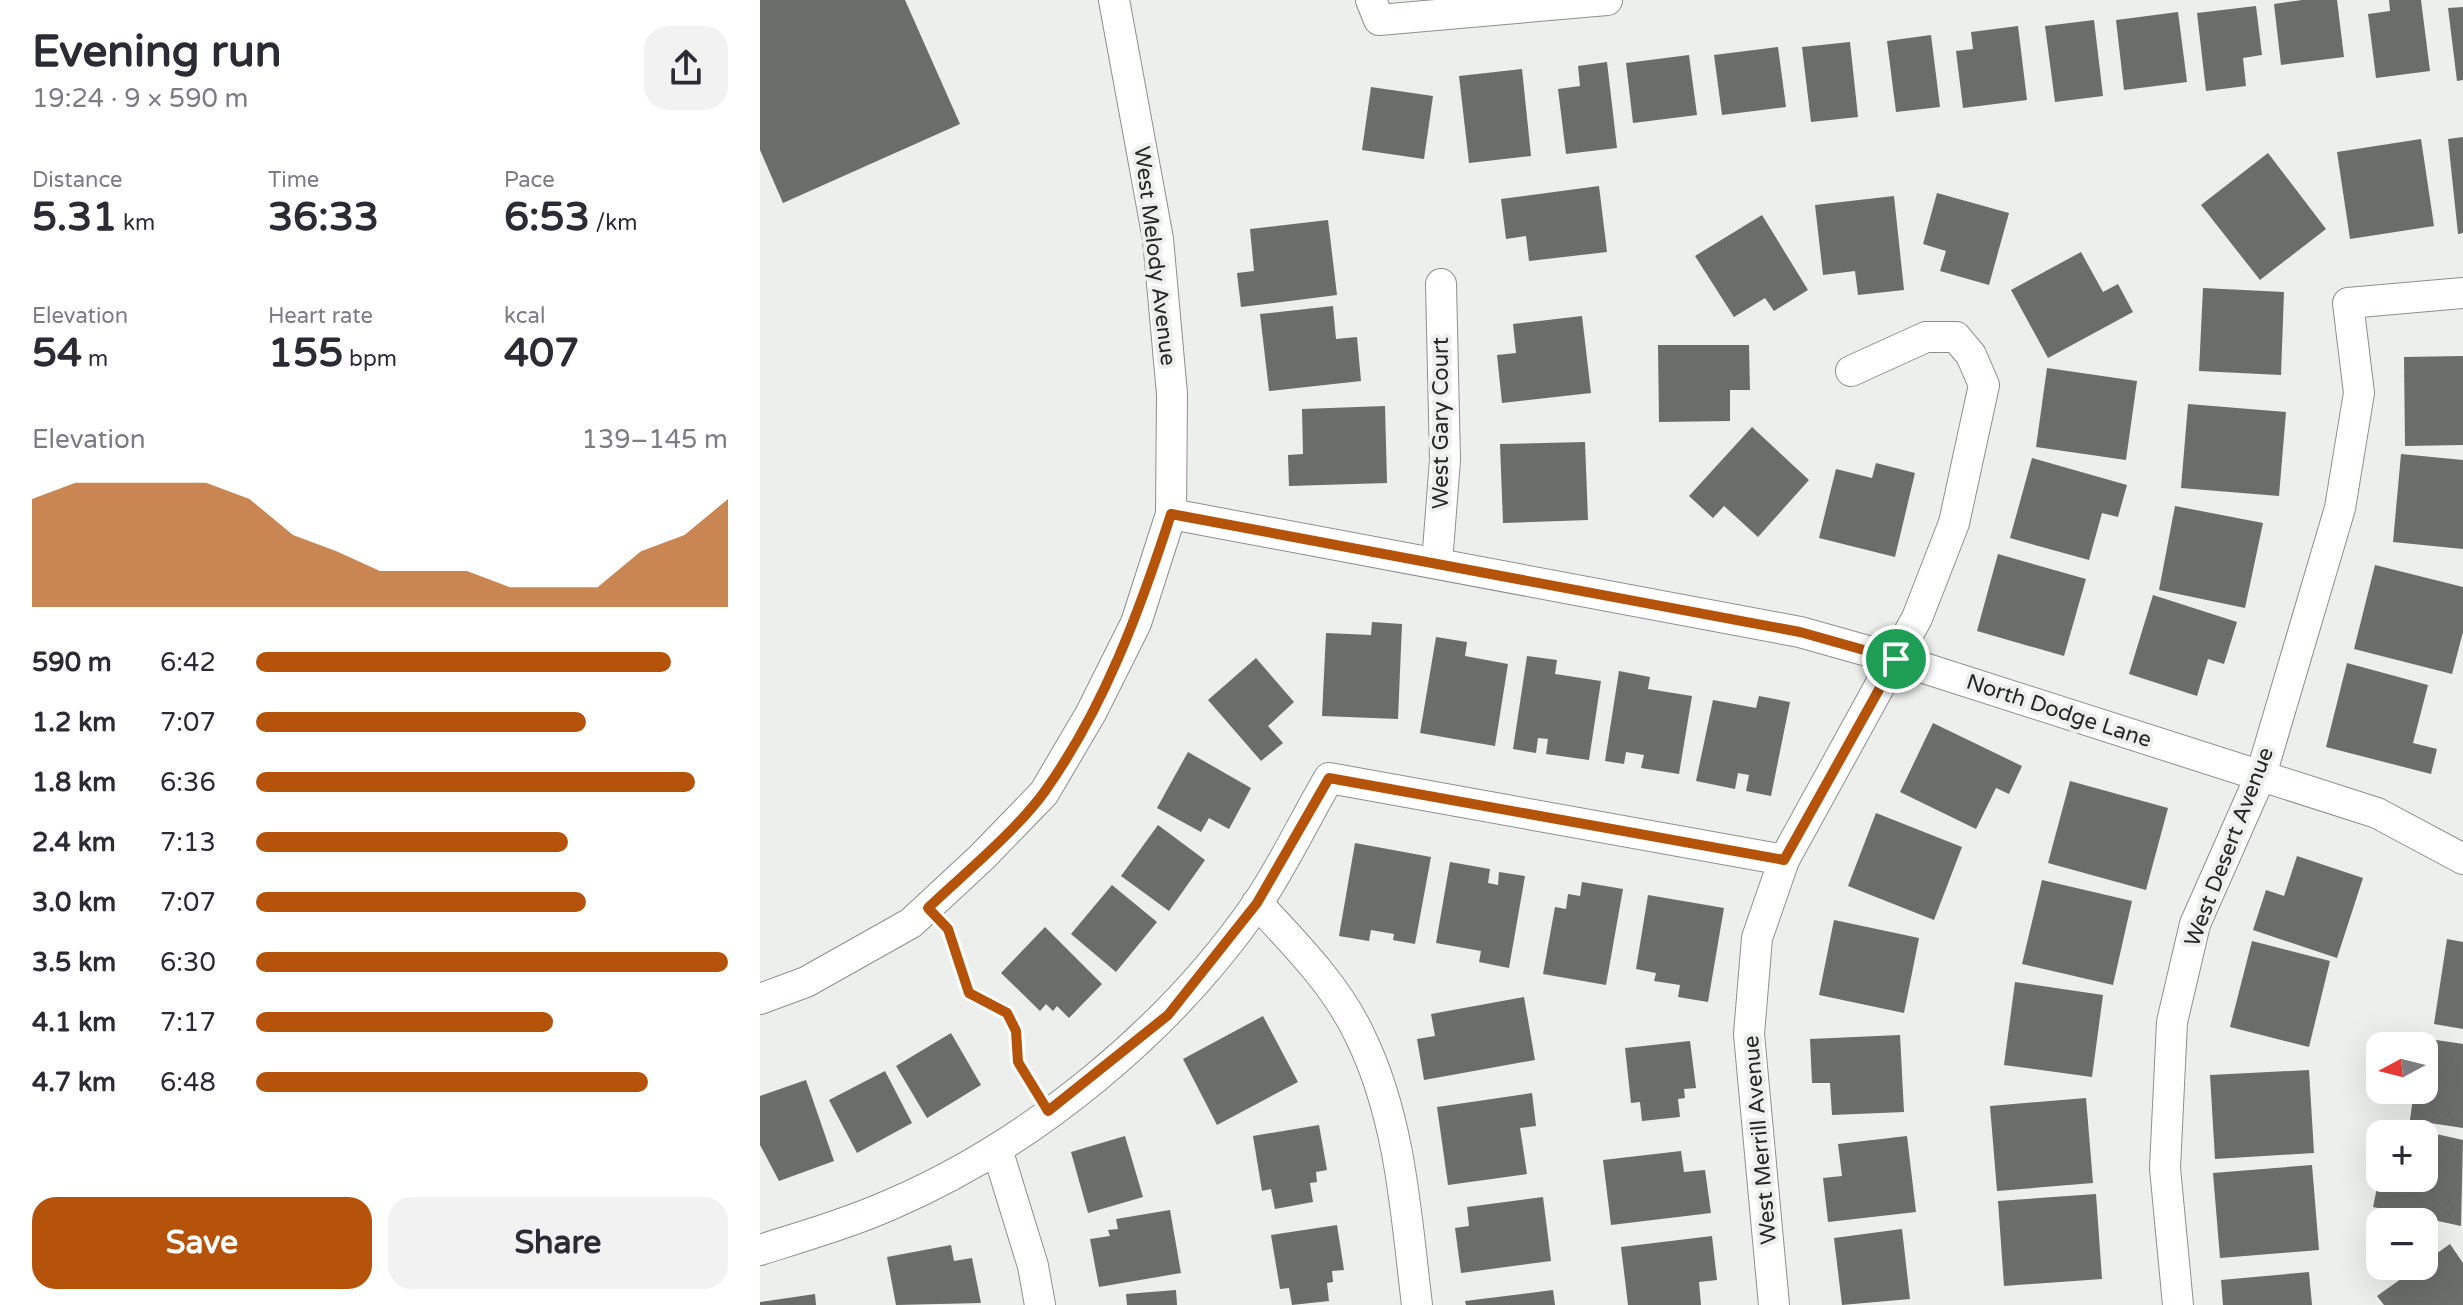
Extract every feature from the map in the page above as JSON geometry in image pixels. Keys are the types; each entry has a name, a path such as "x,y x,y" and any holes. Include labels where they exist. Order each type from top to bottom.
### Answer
{"street":[{"name":"West Melody Avenue","path":"760,999 806,982 911,923 1044,793 1091,713 1136,623 1171,514 1172,394 1158,239 1114,0"},
{"path":"1375,10 1607,0"},
{"name":"West Gary Court","path":"1437,563 1445,460 1441,284"},
{"name":"West Desert Avenue","path":"2178,1305 2165,1168 2172,1022 2195,924 2261,775 2340,508 2359,393 2348,303 2463,293"},
{"name":"West Merrill Avenue","path":"1774,1305 1749,1034 1757,938 1784,860 1917,618 1954,523 1984,385 1971,355 1956,337 1926,337 1851,371"},
{"name":"North Dodge Lane","path":"1171,514 1800,632 1896,659 2377,813 2463,859"},
{"path":"760,1250 893,1204 997,1149 1168,1015 1257,903 1329,778 1784,860"},
{"path":"1257,903 1314,965 1361,1037 1397,1145 1417,1305"},
{"path":"997,1149 1033,1266 1040,1305"}],"path":[{"path":"928,908 948,929 969,993 1007,1013 1016,1031 1018,1062 1048,1111"}],"building":[{"path":"760,0 905,0 960,124 783,203 760,150"},
{"path":"2337,0 2344,57 2281,65 2274,4"},
{"path":"2389,0 2421,0 2430,71 2376,78 2368,14 2390,11"},
{"path":"2256,6 2262,55 2243,58 2246,86 2206,91 2197,13"},
{"path":"2463,7 2463,80 2457,81 2448,8"},
{"path":"2178,12 2187,82 2124,90 2116,20"},
{"path":"2094,20 2103,96 2055,102 2045,26"},
{"path":"2018,26 2027,100 1963,108 1956,51 1973,49 1971,32"},
{"path":"1931,35 1940,107 1896,112 1887,41"},
{"path":"1850,42 1858,117 1811,122 1802,47"},
{"path":"1778,47 1786,107 1722,115 1714,55"},
{"path":"1689,55 1697,115 1633,123 1626,63"},
{"path":"1607,62 1617,148 1566,154 1558,89 1580,86 1578,66"},
{"path":"1522,69 1531,156 1469,163 1459,76"},
{"path":"1371,87 1433,96 1424,159 1362,150"},
{"path":"2463,137 2463,233 2458,234 2448,139"},
{"path":"2421,139 2434,226 2350,239 2337,152"},
{"path":"2268,153 2326,229 2260,280 2201,205"},
{"path":"1599,186 1607,252 1529,261 1526,236 1506,239 1501,199"},
{"path":"1937,193 2009,213 1989,285 1940,271 1946,251 1923,244"},
{"path":"1894,196 1904,290 1858,295 1855,271 1823,275 1815,205"},
{"path":"1762,215 1808,290 1774,311 1765,298 1734,317 1695,256"},
{"path":"1328,220 1337,295 1241,307 1237,273 1254,271 1250,229"},
{"path":"2081,252 2103,292 2118,284 2133,312 2048,358 2011,290"},
{"path":"2203,288 2284,292 2281,375 2199,371"},
{"path":"1333,306 1336,339 1357,337 1361,381 1269,391 1260,314"},
{"path":"1582,316 1591,393 1502,403 1497,355 1516,353 1513,324"},
{"path":"1658,345 1749,345 1750,390 1730,390 1730,421 1659,422"},
{"path":"2463,356 2463,445 2405,446 2404,357"},
{"path":"2047,368 2137,381 2126,460 2036,447"},
{"path":"2188,404 2286,412 2279,496 2181,488"},
{"path":"1385,406 1387,483 1289,486 1288,455 1303,454 1302,409"},
{"path":"1752,427 1809,480 1758,537 1724,506 1713,518 1689,496"},
{"path":"1585,442 1588,520 1503,523 1500,444"},
{"path":"2401,454 2463,460 2463,549 2393,542"},
{"path":"2032,458 2127,485 2118,517 2102,513 2089,560 2010,538"},
{"path":"1876,463 1915,473 1895,557 1819,538 1836,469 1872,478"},
{"path":"2175,506 2263,523 2245,608 2159,590"},
{"path":"1998,554 2086,579 2064,656 1977,631"},
{"path":"2375,565 2463,587 2463,632 2452,674 2354,649"},
{"path":"2153,595 2237,622 2224,664 2208,659 2197,696 2129,674"},
{"path":"1372,622 1402,624 1398,719 1322,716 1326,633 1371,635"},
{"path":"1436,637 1467,642 1465,656 1508,664 1495,746 1420,733"},
{"path":"1527,656 1557,660 1555,674 1601,681 1589,760 1546,754 1548,739 1538,738 1536,753 1513,749"},
{"path":"1256,658 1294,702 1268,726 1283,743 1261,761 1208,700"},
{"path":"2347,663 2428,685 2413,743 2437,749 2431,774 2326,747"},
{"path":"1619,671 1650,677 1648,689 1692,696 1679,774 1641,768 1644,755 1626,752 1624,764 1605,761"},
{"path":"1759,696 1790,702 1771,796 1746,791 1749,775 1738,773 1735,789 1696,781 1713,700 1756,708"},
{"path":"1933,723 2022,766 2009,794 1996,788 1976,829 1900,792"},
{"path":"1188,752 1251,788 1229,829 1209,818 1201,832 1157,808"},
{"path":"2070,781 2168,808 2146,890 2048,863"},
{"path":"1876,813 1962,847 1934,920 1848,886"},
{"path":"1158,825 1205,860 1169,911 1121,876"},
{"path":"1355,843 1431,857 1415,944 1393,940 1394,934 1371,930 1369,941 1339,936"},
{"path":"2297,856 2363,878 2337,958 2253,930 2266,890 2284,896"},
{"path":"1450,862 1490,869 1488,883 1498,885 1499,872 1525,876 1509,968 1479,962 1481,951 1436,943"},
{"path":"2042,880 2132,901 2113,985 2022,964"},
{"path":"1582,882 1623,889 1606,985 1543,974 1555,907 1566,909 1568,894 1580,896"},
{"path":"1112,885 1157,922 1116,972 1071,934"},
{"path":"1648,895 1724,908 1708,1002 1678,997 1680,985 1654,981 1656,973 1636,969"},
{"path":"1834,920 1919,938 1904,1013 1819,995"},
{"path":"1045,927 1102,984 1069,1018 1057,1006 1053,1011 1046,1004 1040,1011 1001,973"},
{"path":"2447,939 2463,942 2463,1029 2434,1024"},
{"path":"2252,941 2330,961 2309,1047 2230,1027"},
{"path":"2015,982 2103,995 2092,1077 2004,1065"},
{"path":"1524,997 1535,1060 1424,1080 1417,1039 1435,1036 1431,1014"},
{"path":"1263,1016 1298,1082 1217,1125 1183,1059"},
{"path":"951,1033 981,1085 927,1118 896,1066"},
{"path":"1900,1035 1904,1112 1832,1115 1830,1083 1812,1083 1810,1039"},
{"path":"2438,1040 2463,1044 2463,1128 2438,1124 2438,1120 2410,1120 2412,1104 2438,1104"},
{"path":"1690,1041 1696,1088 1684,1089 1685,1098 1678,1099 1680,1117 1642,1121 1640,1102 1631,1103 1625,1048"},
{"path":"2309,1070 2314,1153 2215,1159 2210,1075"},
{"path":"885,1071 912,1123 857,1153 829,1100"},
{"path":"806,1080 834,1161 779,1181 760,1145 760,1096"},
{"path":"1532,1093 1536,1126 1520,1128 1527,1174 1448,1185 1437,1107"},
{"path":"2086,1098 2093,1183 1997,1191 1990,1106"},
{"path":"1319,1125 1327,1170 1316,1172 1317,1182 1310,1183 1313,1202 1275,1209 1271,1189 1262,1191 1253,1136"},
{"path":"2438,1134 2463,1140 2461,1226 2438,1221 2438,1208 2373,1207 2376,1192 2438,1192"},
{"path":"1125,1136 1143,1197 1088,1213 1071,1152"},
{"path":"1907,1136 1916,1212 1828,1222 1823,1178 1842,1176 1838,1144"},
{"path":"1681,1151 1684,1172 1705,1170 1711,1213 1611,1225 1603,1160"},
{"path":"2312,1165 2319,1250 2220,1258 2213,1173"},
{"path":"2096,1194 2102,1279 2004,1286 1998,1201"},
{"path":"1543,1197 1551,1261 1461,1273 1455,1228 1469,1226 1467,1207"},
{"path":"1170,1210 1181,1273 1099,1287 1090,1239 1110,1236 1108,1230 1118,1229 1116,1219"},
{"path":"1337,1225 1344,1270 1332,1271 1333,1282 1327,1283 1329,1301 1292,1305 1289,1288 1280,1289 1271,1235"},
{"path":"1902,1229 1910,1299 1842,1305 1834,1238"},
{"path":"1712,1236 1717,1280 1699,1282 1701,1305 1628,1305 1621,1247"},
{"path":"2450,1244 2463,1263 2463,1305 2384,1305 2377,1296 2399,1280 2438,1280 2438,1253"},
{"path":"951,1245 954,1261 972,1258 981,1303 896,1305 887,1257"},
{"path":"2309,1272 2312,1305 2223,1305 2221,1280"},
{"path":"1176,1290 1177,1305 1127,1305 1126,1294"},
{"path":"1553,1290 1555,1305 1466,1305 1465,1301"},
{"path":"815,1294 816,1305 760,1305 760,1302"}],"route":[{"path":"1171,514 1800,632 1896,659 1784,860 1329,778 1257,903 1168,1015 1090,1081 1048,1111 1018,1062 1016,1031 1007,1013 969,993 962,980 957,948 948,929 928,908 1044,793 1091,713 1136,623 1171,514"}]}
